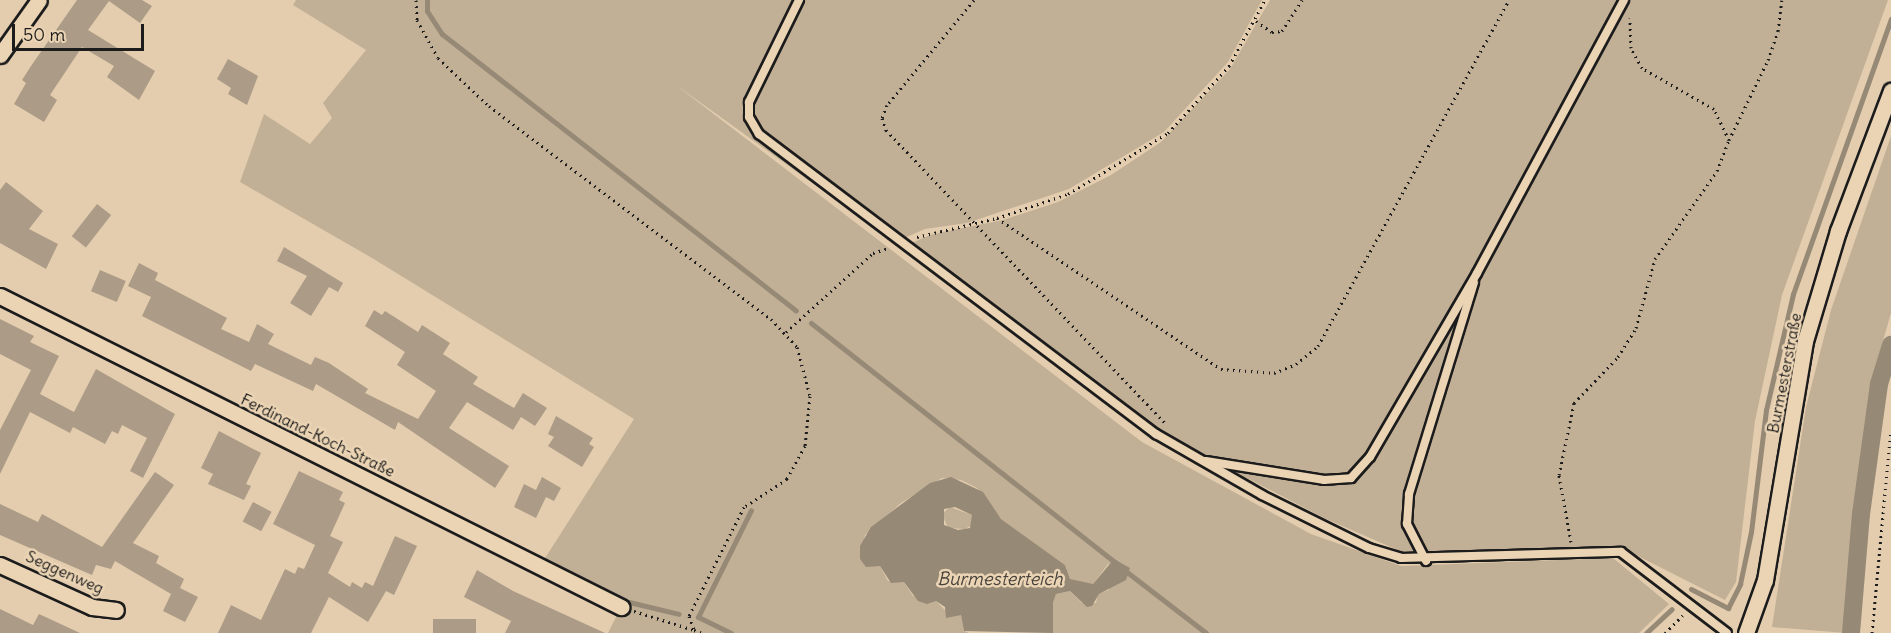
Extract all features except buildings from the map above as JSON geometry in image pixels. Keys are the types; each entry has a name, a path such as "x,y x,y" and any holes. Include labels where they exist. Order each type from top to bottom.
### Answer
{"street":[{"path":"0,55 39,0"},
{"name":"Burmesterstraße","path":"1746,633 1765,580 1805,341 1838,231 1891,91"},
{"name":"Ferdinand-Koch-Straße","path":"0,296 621,607"},
{"name":"Seggenweg","path":"0,565 92,607 116,610"}],"lane":[{"path":"799,0 759,76 749,102 749,117 759,134 1156,434 1199,460 1369,548 1401,558 1426,561 1573,552 1621,552 1727,633"},
{"path":"1199,460 1324,480 1351,478 1370,457 1476,273 1624,0"},
{"path":"1426,561 1407,524 1409,494 1476,273"}],"path":[{"path":"416,0 417,20 438,58 489,106 786,332 797,347 810,396 805,446 787,479 744,507 694,601 689,616 693,630"},
{"path":"974,0 887,105 882,118 886,130 1167,425"},
{"path":"901,243 928,231 975,224 1068,194 1168,133 1229,66 1256,21 1265,0"},
{"path":"1256,21 1272,32 1282,31 1302,0"},
{"path":"997,218 1221,369 1274,373 1296,364 1318,346 1509,0"},
{"path":"1573,552 1559,475 1574,403 1618,357 1635,328 1655,259 1717,171 1729,140 1768,60 1778,31 1782,0"},
{"path":"1635,9 1630,18 1631,48 1641,68 1714,109 1729,140"},
{"path":"786,332 873,253"},
{"path":"1872,633 1891,430"},
{"path":"621,607 702,633"}],"shaded area":[{"path":"296,0 1262,0 1228,62 1164,132 1069,189 967,223 925,229 902,239 909,244 933,234 1003,220 1058,202 1111,175 1161,142 1230,69 1270,0 1888,0 1782,295 1755,421 1736,582 1725,600 1618,546 1402,552 1324,518 1157,431 676,85 1142,442 1311,534 1401,566 1613,558 1669,604 1639,633 1053,633 1053,603 1056,594 1070,591 1082,603 1096,603 1098,594 1109,590 1109,563 1093,584 1077,583 1070,579 1065,565 1001,519 977,488 961,480 942,478 901,503 865,535 860,559 869,566 880,566 888,581 904,582 913,596 936,601 946,611 961,615 964,631 969,633 608,633 621,607 540,566 634,419 372,258 240,182 264,114 310,144 332,118 323,103 366,50 293,5"},
{"path":"1891,136 1891,313 1875,369 1856,498 1846,633 1772,627 1806,407 1831,310"},
{"path":"950,507 972,515 972,525 965,529 948,528 942,514"}],"water":[{"name":"Burmesterteich","path":"951,477 983,492 1001,519 1065,565 1070,579 1093,584 1114,559 1130,568 1126,580 1099,594 1092,606 1087,607 1070,591 1056,594 1053,603 1053,633 964,631 961,615 946,618 945,607 936,601 927,604 918,601 904,582 891,583 880,566 866,567 860,559 860,546 871,527 930,483","holes":["955,507 972,515 970,528 958,530 944,525 944,509"]}],"waterway":[{"path":"427,0 427,11 442,34 796,311"},
{"path":"1691,589 1728,608 1740,584 1751,532 1766,410 1793,294 1891,19"},
{"path":"811,323 1116,563"},
{"path":"1851,633 1861,514 1879,384 1891,345"},
{"path":"731,633 698,617 751,510"},
{"path":"1123,569 1206,633"},
{"path":"629,602 679,614"},
{"path":"1646,633 1672,609"}]}
